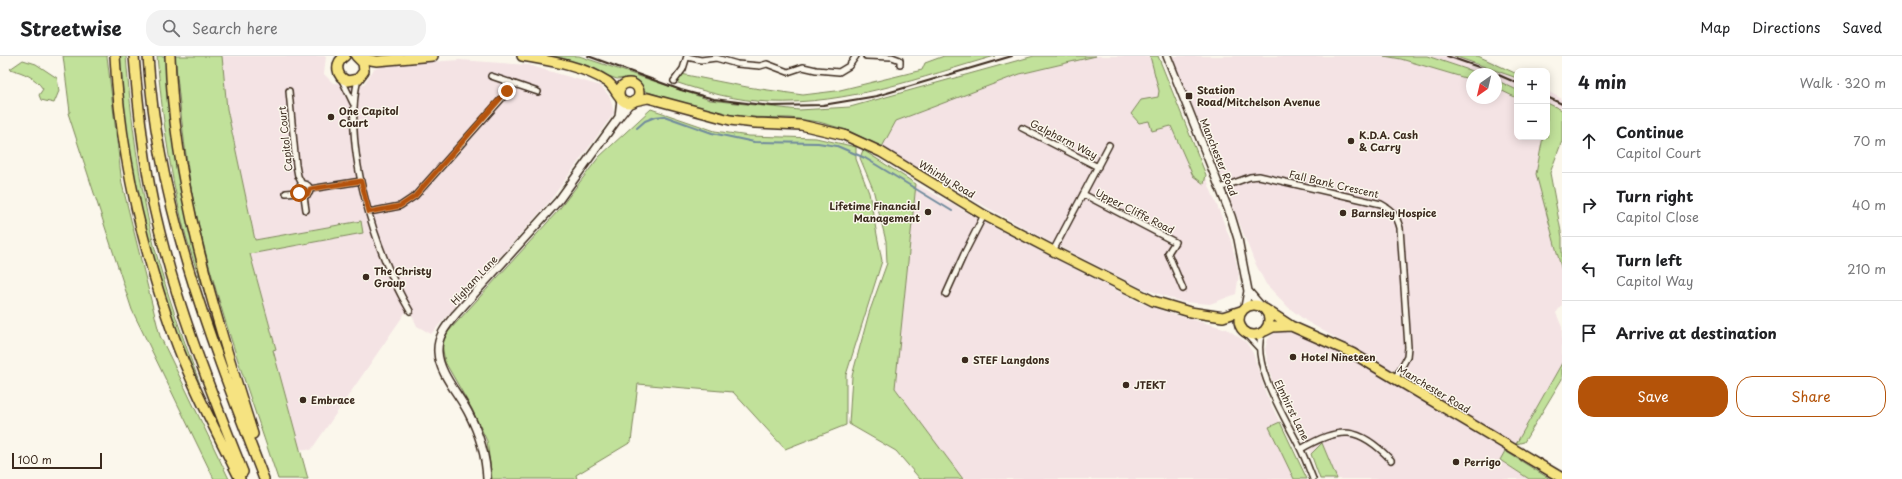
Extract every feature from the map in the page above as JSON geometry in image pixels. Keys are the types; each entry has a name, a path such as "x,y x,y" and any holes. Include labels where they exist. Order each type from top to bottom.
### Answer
{"highway":[{"path":"115,56 119,105 134,203 152,269 173,334 193,382 240,479"},
{"path":"134,56 140,121 150,187 167,262 185,320 246,479"},
{"path":"148,56 154,120 171,208 194,292 264,479"},
{"path":"170,56 171,83 177,140 196,238 218,324 267,479"},
{"path":"344,56 338,64 340,76 348,81 358,80 364,71 377,61"},
{"path":"357,57 377,61 433,56"},
{"path":"522,56 578,69 609,83 631,83 636,86 638,94 632,102"},
{"path":"357,57 363,63 364,71"},
{"path":"609,83 620,98"},
{"path":"620,98 620,87 625,84"},
{"name":"Whinby Road","path":"636,86 648,98 730,120 755,123 801,125 844,136 881,152 984,215 1153,301 1190,312 1223,317 1242,330"},
{"name":"Whinby Road","path":"620,98 625,102 648,98"},
{"path":"1243,309 1253,304 1263,307 1268,314 1269,321 1263,332"},
{"name":"Manchester Road","path":"1263,307 1291,326 1335,344 1562,478"},
{"name":"Whinby Road","path":"1223,317 1243,309"},
{"name":"Manchester Road","path":"1243,309 1238,320 1242,330 1254,335 1273,327 1291,326"}],"street":[{"path":"674,81 683,69 687,56 701,60 716,58 760,66 767,64 788,72 803,67 839,72 849,66 856,56"},
{"path":"866,56 892,57 900,60 900,64"},
{"name":"Manchester Road","path":"1167,56 1220,188 1238,239 1248,291 1243,309"},
{"path":"340,76 347,87 353,104 361,181 369,212 386,264 397,290 410,310"},
{"path":"492,76 538,92"},
{"path":"353,104 358,80"},
{"path":"369,212 400,206 415,196 504,96 510,82"},
{"name":"Capitol Court","path":"289,91 296,166 298,176 302,184 298,187 298,192"},
{"name":"Higham Lane","path":"619,117 620,98"},
{"name":"Higham Lane","path":"488,479 484,452 478,433 468,412 440,365 438,352 442,332 456,314 559,200 619,117 632,102"},
{"name":"Galpharm Way","path":"1022,128 1098,167"},
{"name":"Upper Cliffe Road","path":"1053,251 1109,145"},
{"name":"Fall Bank Crescent","path":"1220,188 1250,177 1260,176 1381,204 1392,212 1398,220 1400,228 1408,347 1407,357 1395,379"},
{"path":"310,189 361,181"},
{"path":"302,184 307,184 310,189"},
{"path":"304,196 308,194 310,189"},
{"path":"286,193 298,192 304,196 306,210"},
{"name":"Upper Cliffe Road","path":"1083,194 1175,242 1168,253 1183,289"},
{"path":"946,294 984,215"},
{"name":"Manchester Road","path":"1248,291 1263,307"},
{"name":"Elmhirst Lane","path":"1242,330 1259,348"},
{"name":"Elmhirst Lane","path":"1263,332 1259,348 1268,386 1301,449 1313,479"},
{"path":"1301,449 1317,440 1337,432 1349,432 1365,437 1379,446 1392,460"}],"shaded area":[{"path":"222,56 326,56 324,74 333,83 364,84 374,69 383,65 460,60 528,65 601,86 610,97 614,113 549,202 431,334 417,326 410,311 405,313 311,450 299,449 273,350 276,348 250,254 363,233 360,221 255,240 227,109"},
{"path":"1096,56 1158,56 1231,241 1239,274 1236,294 1210,304 1182,302 1142,288 1056,245 882,147 896,121 1020,74"},
{"path":"1172,56 1384,56 1401,59 1466,78 1466,104 1502,104 1502,91 1514,97 1514,140 1542,140 1536,174 1562,271 1562,305 1556,313 1562,327 1562,363 1516,444 1408,380 1399,372 1390,369 1306,321 1288,307 1266,284 1254,261"},
{"path":"1427,56 1454,56 1492,68 1466,69"},
{"path":"1502,72 1514,77 1514,89 1502,83"},
{"path":"1550,93 1562,99 1562,110 1550,104"},
{"path":"916,184 993,227 1143,304 1169,313 1227,329 1246,342 1253,353 1266,394 1307,479 962,479 895,388"},
{"path":"1274,333 1292,333 1319,343 1355,361 1505,451 1500,460 1529,479 1320,479 1311,454 1297,429 1288,403 1273,385 1265,349 1268,339"}],"green space":[{"path":"63,56 107,56 122,184 160,336 229,479 214,479 132,310 68,113 70,112"},
{"path":"119,56 126,56 136,151 154,245 169,298 200,384 198,385 168,305 144,224 127,141"},
{"path":"157,56 168,56 169,96 213,318 190,248 178,204 161,99"},
{"path":"175,56 222,56 227,109 255,240 361,221 363,233 250,254 276,349 273,350 308,479 278,479 226,323 207,259 194,206 184,142"},
{"path":"543,56 579,56 710,100 799,110 850,107 1034,56 1096,56 1020,74 896,121 882,147 847,130 819,122 790,118 743,117 702,109 645,91 637,82 626,78 617,79 559,59"},
{"path":"944,56 995,56 884,88 828,99 799,102 746,100 675,82 681,74 747,87 803,95 836,91 922,70 925,63"},
{"path":"1150,56 1158,56 1206,175 1204,184 1193,176 1171,126 1152,131 1149,121 1139,123 1131,114 1141,100 1158,97 1159,91"},
{"path":"1384,56 1427,56 1466,69 1466,78 1401,59"},
{"path":"1454,56 1478,56 1514,73 1514,77 1502,73 1502,68 1488,68"},
{"path":"23,60 36,64 57,78 59,91 54,103 41,100 39,95 43,89 33,78 10,69"},
{"path":"1502,83 1514,89 1514,97 1502,91"},
{"path":"1550,104 1562,110 1562,141 1550,173 1562,237 1562,271 1536,174 1542,140 1550,140"},
{"path":"651,109 715,131 749,136 816,138 856,147 856,159 869,193 882,261 846,375 846,425 785,449 733,392 638,384 631,442 576,475 577,479 492,479 487,441 472,409 445,362 442,344 448,332 557,212 599,157"},
{"path":"863,150 916,184 895,388 963,479 920,479 896,451 849,424 852,376 869,313 887,263 886,241 873,189 860,158"},
{"path":"1562,363 1562,379 1524,442 1516,444"},
{"path":"1280,422 1307,479 1294,479 1269,427"},
{"path":"1322,443 1337,479 1320,479 1311,454"},
{"path":"1505,451 1550,479 1529,479 1500,460"}],"waterway":[{"path":"637,128 645,121 655,117 664,116 712,133 754,142 818,143 837,146 865,158 952,211"}],"railway":[{"path":"588,56 681,90 714,99 772,106 823,105 877,96 1012,56"},
{"path":"1447,56 1487,70 1514,82"},
{"path":"1550,98 1562,104"}],"place":[{"name":"Station Road/Mitchelson Avenue","path":"1189,96"},
{"name":"One Capitol Court","path":"331,117"},
{"name":"K.D.A. Cash & Carry","path":"1351,141"},
{"name":"Lifetime Financial Management","path":"928,212"},
{"name":"Barnsley Hospice","path":"1343,213"},
{"name":"The Christy Group","path":"366,277"},
{"name":"Hotel Nineteen","path":"1293,357"},
{"name":"STEF Langdons","path":"965,360"},
{"name":"JTEKT","path":"1126,385"},
{"name":"Embrace","path":"303,400"},
{"name":"Perrigo","path":"1456,462"}],"route":[{"path":"299,193 304,196 308,194 310,189 361,181 369,212 400,206 415,196 507,91"}]}
